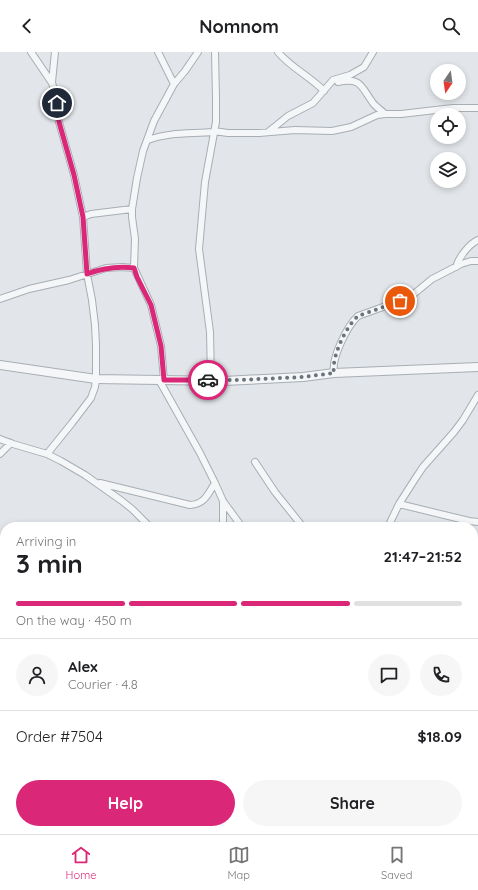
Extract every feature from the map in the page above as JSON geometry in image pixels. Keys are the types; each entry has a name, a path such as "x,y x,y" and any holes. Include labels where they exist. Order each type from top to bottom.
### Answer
{"street":[{"path":"31,52 52,83 55,92 59,122 74,175 83,217 87,274 95,325 96,379 93,393 72,424 47,454"},
{"path":"52,83 55,52"},
{"path":"158,52 174,84"},
{"path":"198,52 174,84 154,121 144,151 137,178 132,209 135,239 134,268 151,305 161,346 162,380 223,501 238,522"},
{"path":"211,380 210,332 200,249 205,182 216,122 214,52"},
{"path":"278,52 284,59 311,79 324,91"},
{"path":"268,132 288,116 313,103 336,79 350,75 364,67 373,52"},
{"path":"331,83 351,80 358,83 373,104 385,114"},
{"path":"148,140 166,135 191,133 268,132 295,130 332,131 351,127 377,115 453,108 478,108"},
{"path":"83,217 91,214 132,209"},
{"path":"456,267 462,255 478,240"},
{"path":"334,373 333,368 342,341 352,321 358,316 408,298 432,279 461,264 478,261"},
{"path":"0,299 29,289 69,280 97,270 112,267 134,268"},
{"path":"0,365 96,379 162,380 238,380 303,377 334,373 478,367"},
{"path":"390,522 399,504 415,479 463,420 478,395"},
{"path":"0,439 47,454 67,465 95,482 127,505 145,522"},
{"path":"0,454 11,443"},
{"path":"255,462 298,522"},
{"path":"95,482 190,504 202,502 215,483"},
{"path":"223,501 223,522"},
{"path":"399,504 478,522"}],"way so far":[{"path":"208,380 224,381 303,377 334,373 333,368 340,346 352,321 358,316 400,301"}],"route":[{"path":"57,103 59,122 74,175 83,217 87,274 112,267 134,268 151,305 161,346 164,380 208,380"}]}
